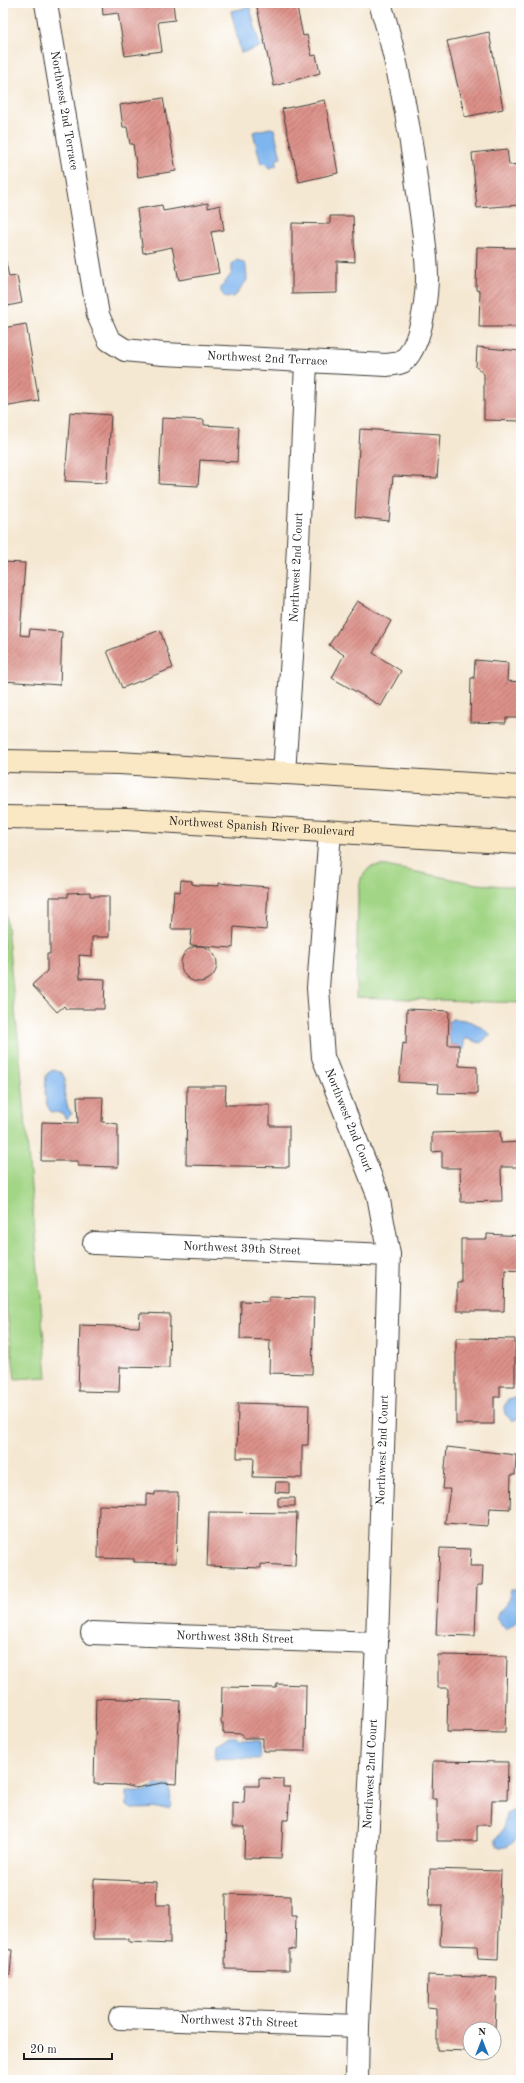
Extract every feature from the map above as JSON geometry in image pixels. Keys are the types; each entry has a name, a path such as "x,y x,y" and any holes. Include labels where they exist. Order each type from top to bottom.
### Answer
{"main road":[{"path":"3,761 119,763 521,787"},
{"path":"3,768 27,761"},
{"name":"Northwest Spanish River Boulevard","path":"3,817 88,817 521,843"}],"street":[{"name":"Northwest 2nd Terrace","path":"46,3 98,315 109,340 125,350 140,352 387,366 401,362 413,348 422,323 427,280 423,228 415,166 400,87 380,3"},
{"name":"Northwest 2nd Court","path":"284,773 295,612 306,362"},
{"name":"Northwest 2nd Court","path":"330,832 318,988 323,1057 378,1195 389,1255 377,1643 358,2026 357,2080"},
{"name":"Northwest 39th Street","path":"94,1243 389,1255"},
{"name":"Northwest 38th Street","path":"92,1633 377,1643"},
{"name":"Northwest 37th Street","path":"120,2018 358,2026"}],"green space":[{"path":"381,865 477,884 521,887 521,1003 356,997 358,895 361,878 370,867"},
{"path":"3,892 19,1045 47,1377 15,1379 3,1280"}],"water":[{"path":"250,7 260,47 241,53 231,11"},
{"path":"270,128 274,129 281,158 277,159 276,166 269,168 265,163 261,164 253,132"},
{"path":"237,260 243,262 246,266 247,280 235,296 226,298 221,292 221,288 232,273 232,264"},
{"path":"453,1019 474,1023 491,1035 480,1043 464,1039 464,1049 459,1049 459,1045 450,1045 450,1039 448,1037 448,1022"},
{"path":"53,1070 60,1072 65,1078 64,1092 68,1108 72,1114 66,1119 62,1113 51,1112 47,1105 45,1095 46,1076"},
{"path":"521,1396 521,1417 512,1421 505,1414 504,1407 508,1399"},
{"path":"511,1590 521,1590 521,1618 506,1630 496,1617 507,1604"},
{"path":"229,1736 236,1736 240,1740 259,1741 260,1759 215,1758 216,1745"},
{"path":"156,1785 170,1785 171,1808 132,1809 127,1806 127,1791 147,1791"},
{"path":"521,1807 521,1833 514,1842 508,1846 497,1846 495,1840 503,1830 506,1814"}],"building":[{"path":"102,3 173,3 175,20 158,22 162,51 125,56 118,13 103,15"},
{"path":"256,3 296,3 303,36 307,35 312,56 316,55 320,73 274,86"},
{"path":"489,32 503,109 465,117 447,41"},
{"path":"163,98 176,171 138,177 133,144 130,144 127,127 123,127 120,105"},
{"path":"325,100 338,173 299,182 282,109"},
{"path":"507,149 509,165 521,164 521,205 477,208 472,153"},
{"path":"208,203 208,208 220,205 224,230 211,232 219,273 179,280 172,247 143,253 137,209 162,205 163,211"},
{"path":"330,216 353,216 355,262 337,261 337,293 292,294 292,223 330,224"},
{"path":"477,247 519,248 519,327 479,327 480,291 476,290"},
{"path":"3,248 9,277 17,276 22,303 3,307"},
{"path":"26,324 39,401 3,407 3,328"},
{"path":"477,347 521,351 521,421 484,420 484,374 476,367"},
{"path":"70,412 111,415 107,483 65,481"},
{"path":"162,418 204,420 204,425 239,427 237,462 200,460 198,486 159,484"},
{"path":"360,429 440,434 437,478 393,476 389,521 355,517"},
{"path":"3,562 25,563 20,635 29,636 30,629 62,632 60,685 3,681"},
{"path":"357,601 391,621 373,653 401,671 381,706 332,678 344,655 329,645"},
{"path":"160,630 173,668 122,688 107,651"},
{"path":"475,660 508,663 507,681 521,682 521,718 506,718 506,723 470,722 471,678 474,678"},
{"path":"181,880 192,881 192,884 197,885 219,886 219,883 268,887 266,930 234,927 233,948 190,945 192,929 171,929 174,891 180,892"},
{"path":"90,892 90,896 109,896 109,937 92,937 92,956 79,955 80,978 105,979 104,1009 66,1009 64,1006 57,1012 32,985 47,971 47,954 50,954 50,897 68,897 68,893"},
{"path":"199,946 212,951 217,964 212,977 199,982 186,977 181,964 186,951"},
{"path":"407,1009 449,1011 448,1045 459,1045 459,1066 477,1067 477,1094 438,1093 439,1084 399,1082 403,1043 406,1044"},
{"path":"187,1086 226,1086 225,1105 270,1105 270,1126 289,1126 289,1167 186,1165"},
{"path":"77,1097 103,1097 102,1122 118,1124 118,1167 78,1166 78,1161 41,1161 42,1122 78,1123"},
{"path":"500,1131 501,1143 521,1142 521,1167 501,1167 502,1201 461,1202 460,1168 442,1168 442,1151 432,1152 432,1133"},
{"path":"487,1234 521,1236 521,1271 505,1270 504,1311 457,1311 457,1282 461,1282 461,1239 487,1239"},
{"path":"269,1297 314,1298 312,1374 269,1373 270,1340 240,1339 241,1301 269,1302"},
{"path":"140,1313 170,1314 169,1368 120,1367 119,1392 78,1391 80,1325 139,1327"},
{"path":"456,1338 515,1339 515,1386 500,1386 500,1397 494,1397 494,1424 456,1424"},
{"path":"238,1403 309,1405 308,1445 302,1445 302,1478 253,1477 254,1458 237,1458"},
{"path":"447,1447 516,1455 515,1475 511,1475 510,1509 490,1508 488,1526 445,1523 450,1489 443,1489"},
{"path":"276,1482 289,1482 289,1493 275,1492"},
{"path":"155,1492 178,1492 176,1563 134,1562 134,1559 98,1558 99,1505 146,1506 146,1494 155,1495"},
{"path":"278,1498 295,1498 295,1506 278,1506"},
{"path":"209,1512 297,1513 295,1566 261,1564 261,1568 207,1566"},
{"path":"440,1548 471,1549 470,1566 483,1566 482,1585 477,1585 475,1636 436,1635"},
{"path":"438,1655 507,1656 505,1733 447,1732 448,1688 438,1688"},
{"path":"277,1684 306,1685 305,1751 263,1751 263,1738 244,1738 242,1734 223,1733 223,1723 221,1723 222,1687 276,1688"},
{"path":"96,1698 180,1701 176,1784 162,1783 135,1788 124,1785 94,1784"},
{"path":"433,1761 508,1762 507,1800 492,1800 491,1825 477,1825 477,1841 437,1841 437,1799 432,1799"},
{"path":"259,1778 283,1779 283,1787 290,1787 288,1820 283,1820 281,1859 244,1858 245,1827 232,1827 232,1802 244,1803 245,1786 259,1786"},
{"path":"430,1869 501,1871 498,1960 478,1959 477,1946 440,1945 442,1905 429,1905"},
{"path":"94,1879 157,1882 156,1905 170,1905 170,1944 129,1942 129,1939 93,1939"},
{"path":"226,1894 291,1896 291,1916 296,1916 295,1950 289,1949 289,1970 225,1969"},
{"path":"3,1949 12,1950 10,1974 3,1974"},
{"path":"428,1975 497,1978 495,2021 462,2021 462,2051 437,2050 437,2008 427,2007"}]}
